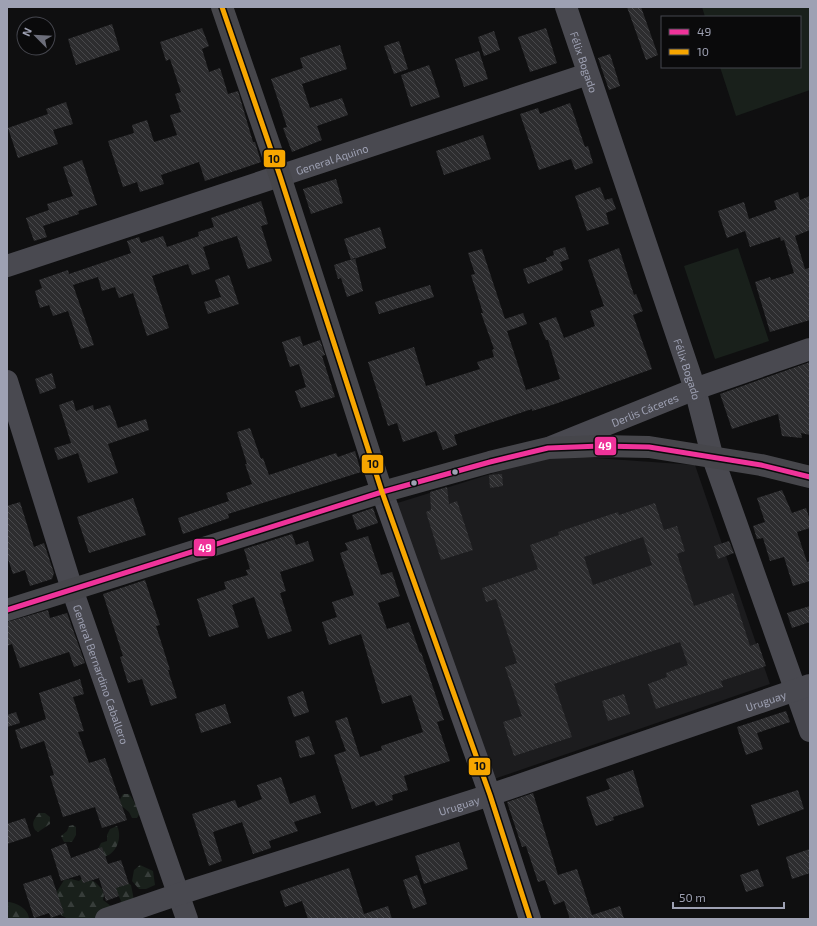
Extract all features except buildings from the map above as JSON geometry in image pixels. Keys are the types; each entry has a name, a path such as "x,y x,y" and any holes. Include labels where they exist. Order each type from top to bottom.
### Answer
{"main road":[{"path":"222,7 280,176 382,492"},
{"path":"7,610 382,492 490,462 548,448 649,446 761,464 810,477"}],"street":[{"name":"Félix Bogado","path":"566,7 695,389 712,455 803,687 810,731"},
{"name":"General Aquino","path":"7,266 588,74"},
{"name":"Derlis Cáceres","path":"548,448 695,389 810,349"},
{"name":"General Bernardino Caballero","path":"7,381 72,589 187,919"},
{"path":"382,492 490,795 530,919"},
{"name":"Uruguay","path":"106,919 179,894 490,795 803,687"}],"shaded area":[{"path":"552,455 695,465 770,684 491,780 391,505"}],"green space":[{"path":"702,7 810,7 810,90 736,116 720,68 801,68 801,16 705,16"},
{"path":"738,248 769,341 715,359 684,266"},
{"path":"123,794 129,794 134,801 140,813 137,818 132,818 129,812 118,803"},
{"path":"39,813 45,813 50,817 50,824 38,832 35,830 33,823 34,819"},
{"path":"73,825 76,827 76,835 72,842 64,842 61,836 67,831 69,826"},
{"path":"117,826 119,831 119,841 112,853 103,857 98,849 101,843 107,841 107,835 110,829"},
{"path":"140,865 153,871 155,885 146,889 139,889 132,881 134,870"},
{"path":"84,877 95,882 102,889 104,895 103,900 111,906 95,919 68,919 61,915 56,893 64,880 71,879 79,881"},
{"path":"112,880 123,880 131,885 134,900 120,904 121,901"},
{"path":"7,902 14,903 24,909 27,912 29,919 7,919"}],"transit line":[{"name":"10","path":"222,7 280,176 382,492 490,795 530,919"},
{"name":"49","path":"7,610 382,492 490,462 548,448 601,446 649,447 761,465 810,477"}]}
